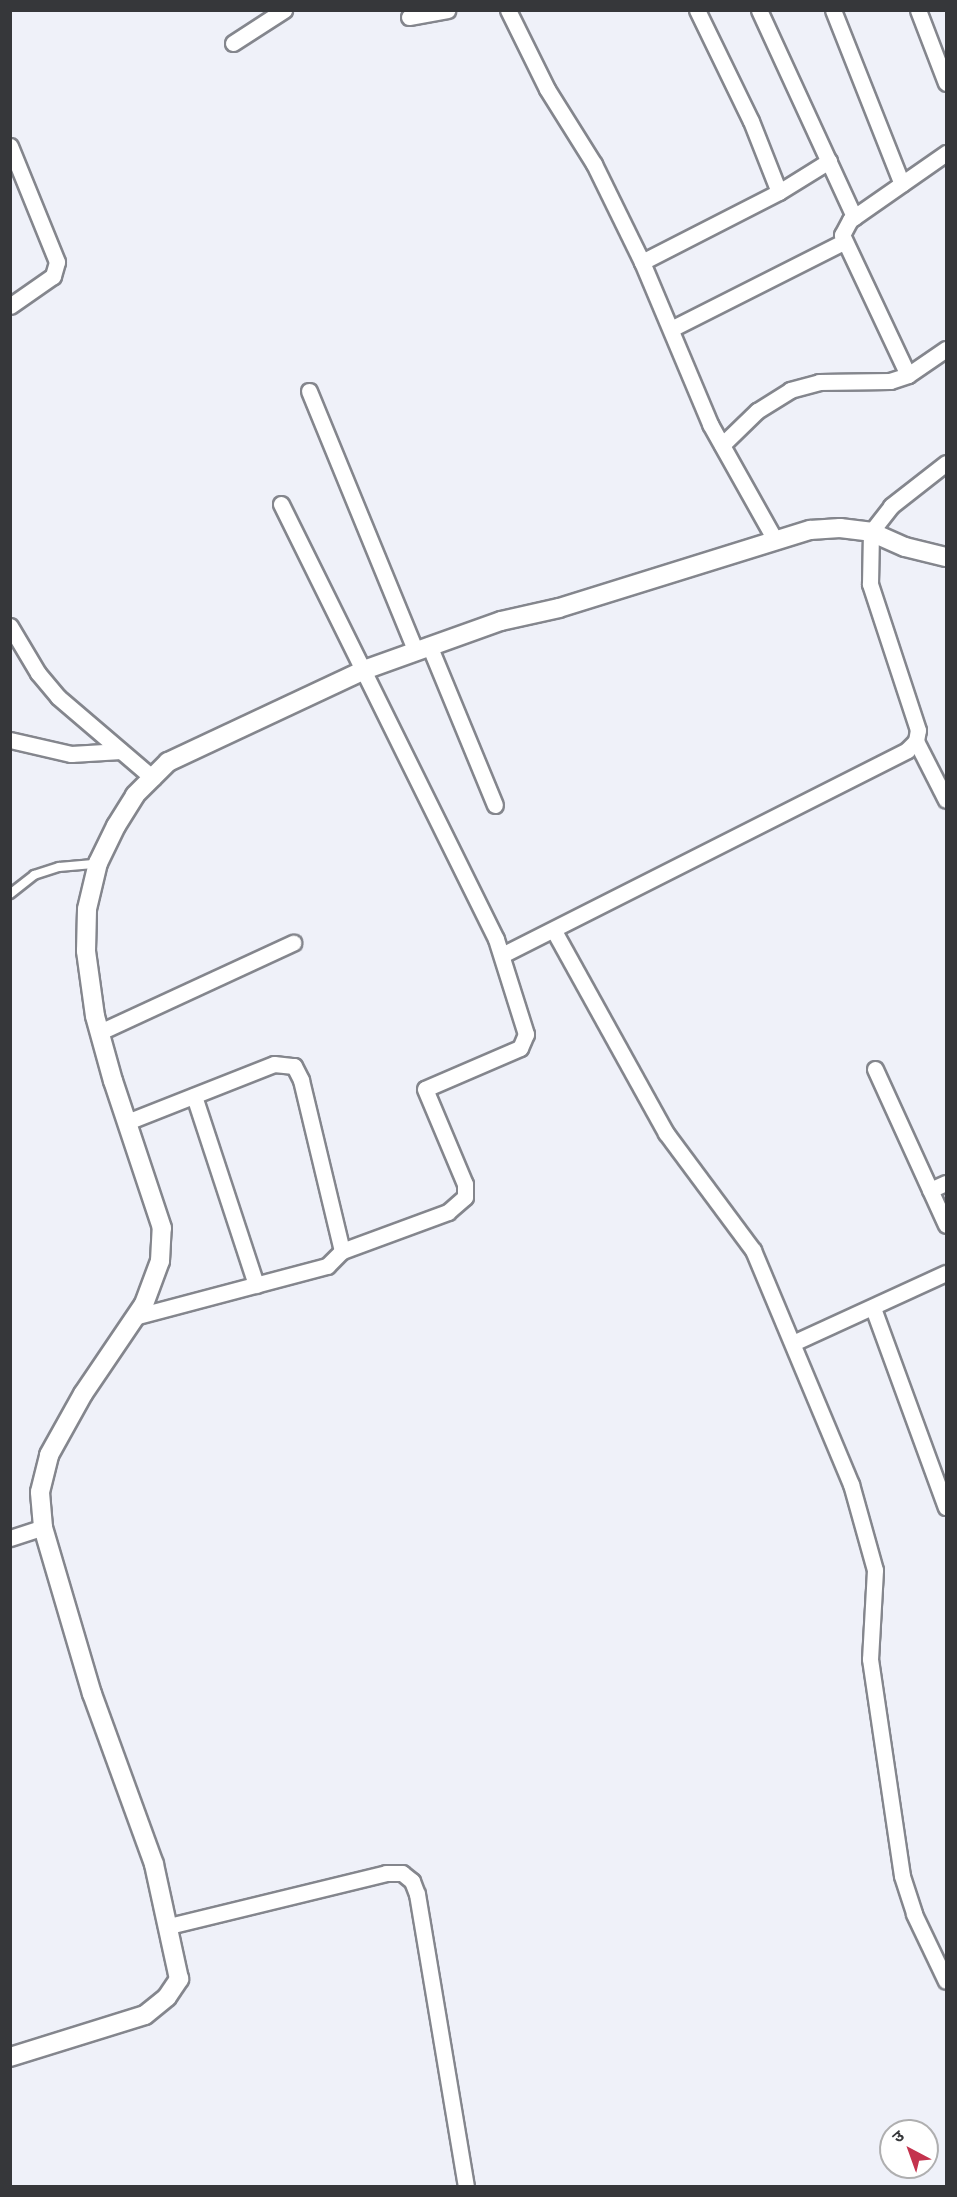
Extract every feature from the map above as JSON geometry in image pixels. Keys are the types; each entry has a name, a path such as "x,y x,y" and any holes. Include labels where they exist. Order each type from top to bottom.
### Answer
{"street":[{"path":"233,43 284,10"},
{"path":"409,17 447,10"},
{"path":"508,10 547,89 594,164 642,262 722,445 775,540"},
{"path":"697,10 751,121 779,192"},
{"path":"759,10 854,217"},
{"path":"833,10 902,184"},
{"path":"918,10 946,83"},
{"path":"10,146 57,262 53,276 10,306"},
{"path":"908,375 843,243 843,227 946,153"},
{"path":"642,262 779,192 829,161"},
{"path":"671,329 843,243"},
{"path":"722,445 757,411 790,390 819,382 872,383 908,375 946,349"},
{"path":"309,392 422,648 495,805"},
{"path":"502,955 555,931 907,750 916,741 918,730 870,584 871,532 891,506 946,463"},
{"path":"134,1317 327,1266 342,1251 448,1212 465,1197 465,1184 424,1094 430,1084 508,1054 525,1043 526,1034 502,955 281,504"},
{"path":"10,2057 55,2046 145,2015 167,1997 179,1979 170,1926 154,1864 92,1694 43,1527 40,1492 49,1455 83,1394 134,1317 160,1261 162,1228 99,1032 86,951 87,909 98,863 135,795 178,758 364,670 422,648 775,540 810,530 840,528 871,532 904,547 946,557"},
{"path":"10,626 38,672 58,697 153,778"},
{"path":"10,741 71,754 121,751"},
{"path":"916,741 946,800"},
{"path":"555,931 666,1133 753,1250 851,1484 871,1547 875,1569 870,1659 902,1876 914,1914 946,1981"},
{"path":"99,1032 293,943"},
{"path":"127,1122 274,1064 294,1066 302,1080 342,1251"},
{"path":"875,1069 946,1225"},
{"path":"194,1096 256,1285"},
{"path":"930,1190 946,1183"},
{"path":"793,1343 946,1273"},
{"path":"873,1308 946,1507"},
{"path":"932,1468 946,1461"},
{"path":"17,1536 43,1527"},
{"path":"170,1926 386,1873 402,1873 411,1881 417,1894 466,2187"}],"lane":[{"path":"10,894 34,875 59,867 98,863"}]}
